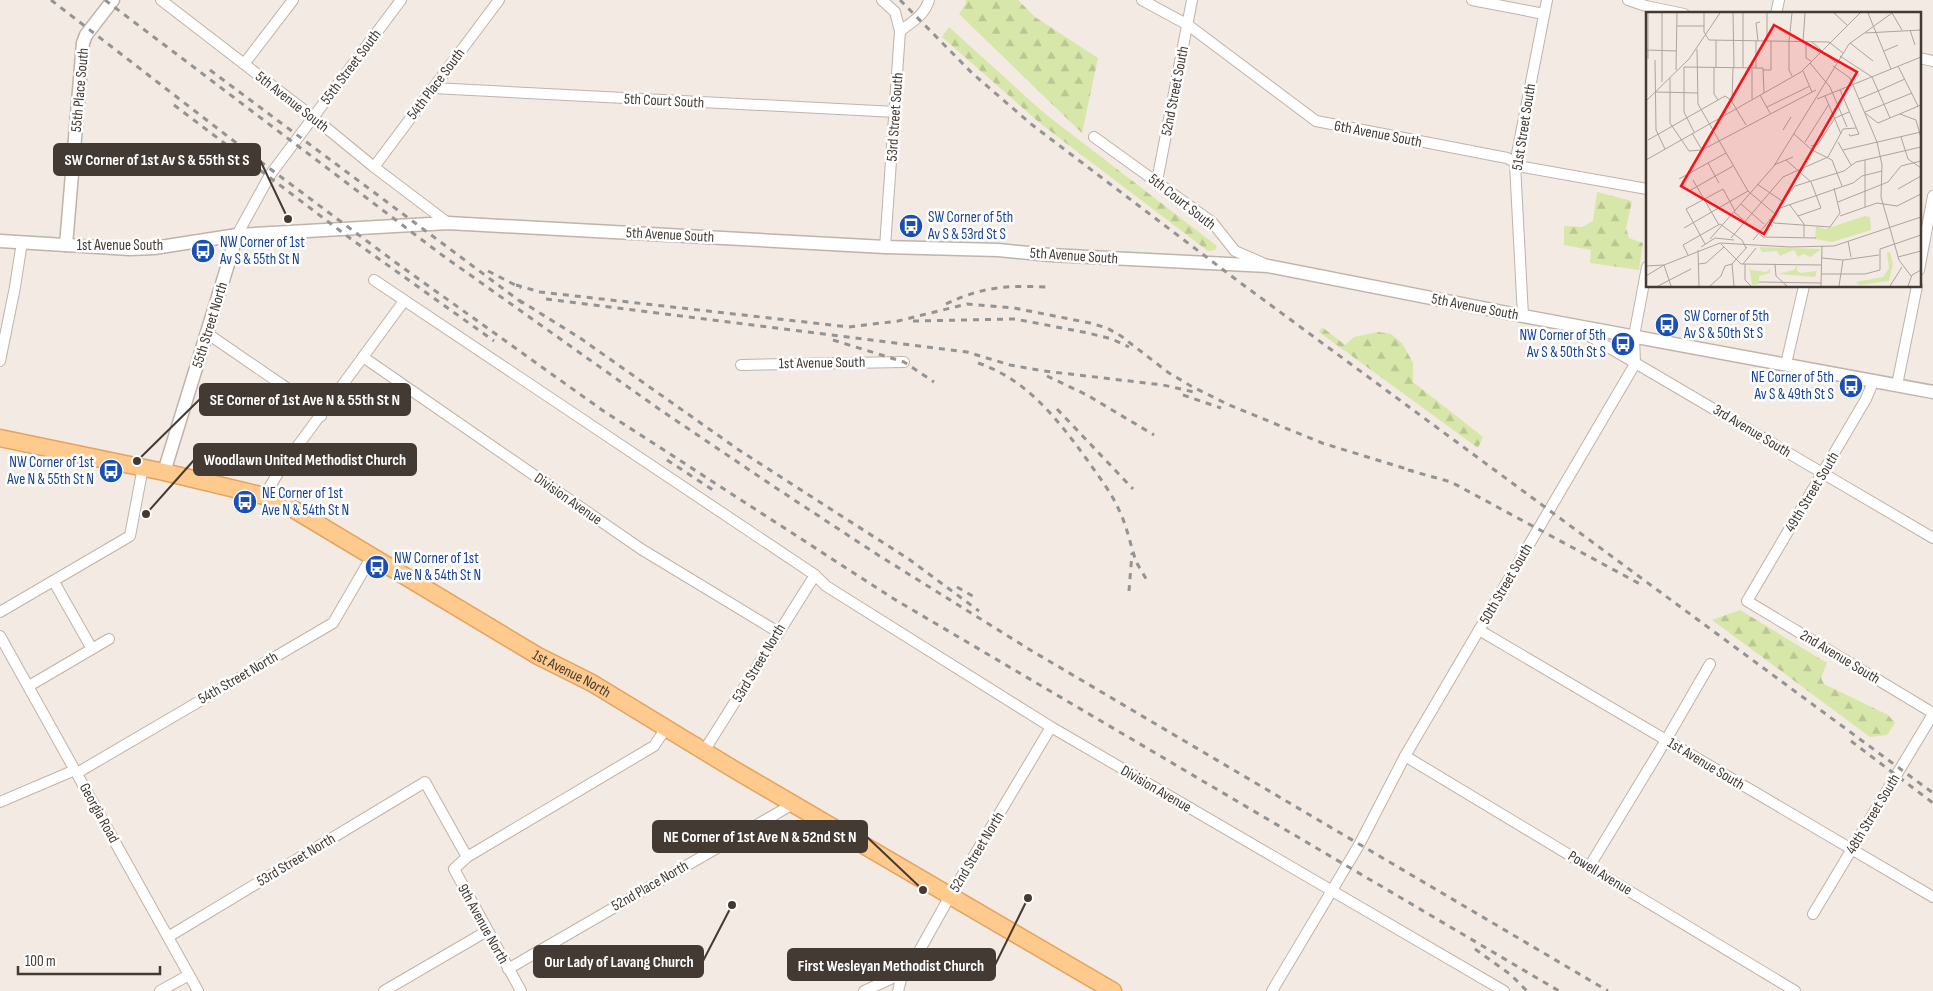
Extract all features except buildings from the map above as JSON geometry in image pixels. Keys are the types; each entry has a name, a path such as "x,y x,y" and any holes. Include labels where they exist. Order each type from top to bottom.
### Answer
{"main road":[{"name":"1st Avenue North","path":"0,438 143,467 264,496 283,503 538,656 592,683 704,752 1113,991"}],"street":[{"name":"5th Avenue South","path":"160,0 313,117 374,168 448,223 885,247 998,250 1050,255 1268,266 1523,316 1933,392"},
{"path":"244,64 293,0"},
{"name":"55th Street South","path":"237,235 270,175 401,0"},
{"name":"54th Place South","path":"374,168 499,0"},
{"path":"882,0 895,12 900,31 918,18 926,9 929,0"},
{"name":"6th Avenue South","path":"1142,0 1188,25 1316,121 1507,158 1515,164 1646,189"},
{"name":"52nd Street South","path":"1157,181 1192,0"},
{"path":"1472,0 1544,14"},
{"name":"51st Street South","path":"1523,316 1515,164 1547,0"},
{"path":"1628,0 1674,12"},
{"name":"55th Place South","path":"66,245 83,43 86,35 112,2"},
{"name":"53rd Street South","path":"885,247 896,112 900,31"},
{"path":"1920,58 1933,61"},
{"name":"5th Court South","path":"433,88 896,112"},
{"name":"5th Court South","path":"1094,137 1212,222 1235,251 1268,266"},
{"path":"1920,266 1933,196"},
{"name":"1st Avenue South","path":"0,241 154,248 237,235 448,223"},
{"name":"55th Street North","path":"164,472 237,235"},
{"path":"0,361 22,242"},
{"path":"1634,364 1634,336 1646,272"},
{"name":"Division Avenue","path":"374,280 815,575 826,586 1051,728 1504,991"},
{"path":"1786,364 1804,288"},
{"path":"1897,385 1917,288"},
{"path":"264,496 280,470 404,301"},
{"name":"3rd Avenue South","path":"1570,324 1634,364 1677,386 1933,538"},
{"path":"208,334 310,404 321,416"},
{"name":"Division Avenue","path":"363,357 641,549 778,632"},
{"name":"1st Avenue South","path":"741,364 904,362"},
{"name":"50th Street South","path":"1272,991 1332,892 1405,756 1634,364"},
{"name":"49th Street South","path":"1747,601 1869,395 1874,380"},
{"path":"0,612 130,536 143,467"},
{"name":"54th Street North","path":"0,802 76,771 333,624 372,556"},
{"name":"53rd Street North","path":"704,752 815,575"},
{"path":"54,582 92,649"},
{"name":"2nd Avenue South","path":"1747,601 1933,714"},
{"name":"1st Avenue South","path":"1479,630 1933,897"},
{"path":"29,686 109,640"},
{"name":"Georgia Road","path":"2,642 29,686 198,991"},
{"path":"1589,866 1710,664"},
{"name":"48th Street South","path":"1813,914 1933,714"},
{"path":"468,857 654,746 666,728"},
{"name":"52nd Street North","path":"898,991 902,975 908,971 950,896 1051,728"},
{"name":"Powell Avenue","path":"1405,756 1796,991"},
{"name":"53rd Street North","path":"168,937 425,782 468,857"},
{"name":"52nd Place North","path":"508,969 792,804"},
{"name":"9th Avenue North","path":"468,857 454,869 520,991"},
{"path":"384,991 487,931"},
{"path":"160,991 189,975"},
{"path":"864,991 902,975"}],"green space":[{"path":"966,0 1018,0 1035,17 1098,58 1082,133 959,14"},
{"path":"949,27 1044,113 1217,246 1215,250 1208,251 1041,124 942,37"},
{"path":"1597,192 1632,201 1626,228 1629,238 1643,243 1639,270 1590,263 1591,250 1564,245 1564,226 1582,227 1593,221"},
{"path":"1322,327 1345,345 1354,337 1378,332 1391,334 1402,343 1413,363 1413,382 1483,437 1478,448 1319,332"},
{"path":"1740,610 1827,663 1821,678 1824,684 1888,715 1895,723 1887,735 1870,737 1712,620"}],"railway":[{"path":"51,0 261,162 395,262 602,410 894,599 1559,991"},
{"path":"105,0 442,255 659,409 776,488 878,555 1032,651 1608,991"},
{"path":"900,0 972,73 1031,124 1238,281 1933,793"},
{"path":"210,70 525,305"},
{"path":"174,105 351,239 494,341"},
{"path":"488,271 521,288"},
{"path":"516,285 540,292 849,327 898,321 967,304 1014,308 1090,323 1107,328 1121,336 1169,373 1227,404 1322,443 1413,471"},
{"path":"946,304 971,294 995,288 1019,286 1046,287"},
{"path":"546,299 967,352 1010,365 1044,371 1163,385 1194,392"},
{"path":"519,300 580,338 739,450 910,560 979,611"},
{"path":"913,321 1015,319 1088,333 1112,339 1129,347"},
{"path":"833,340 904,362 934,382"},
{"path":"978,363 996,370 1027,390 1077,446 1116,503 1136,561 1147,581"},
{"path":"1047,376 1087,395 1154,435"},
{"path":"1183,395 1221,408"},
{"path":"1057,409 1133,489"},
{"path":"667,460 713,490"},
{"path":"1408,470 1451,482 1640,584"},
{"path":"1129,591 1132,553"},
{"path":"957,587 976,598"},
{"path":"1851,741 1933,803"},
{"path":"1475,949 1511,975 1527,991"}],"place":[{"name":"SW Corner of 1st Av S & 55th St S","path":"288,219"},
{"name":"SW Corner of 5th Av S & 53rd St S","path":"911,226"},
{"name":"NW Corner of 1st Av S & 55th St N","path":"203,251"},
{"name":"SW Corner of 5th Av S & 50th St S","path":"1667,325"},
{"name":"NW Corner of 5th Av S & 50th St S","path":"1623,344"},
{"name":"NE Corner of 5th Av S & 49th St S","path":"1851,386"},
{"name":"SE Corner of 1st Ave N & 55th St N","path":"137,461"},
{"name":"NW Corner of 1st Ave N & 55th St N","path":"111,471"},
{"name":"NE Corner of 1st Ave N & 54th St N","path":"245,502"},
{"name":"Woodlawn United Methodist Church","path":"146,514"},
{"name":"NW Corner of 1st Ave N & 54th St N","path":"377,567"},
{"name":"NE Corner of 1st Ave N & 52nd St N","path":"923,890"},
{"name":"First Wesleyan Methodist Church","path":"1028,898"},
{"name":"Our Lady of Lavang Church","path":"732,905"}]}
